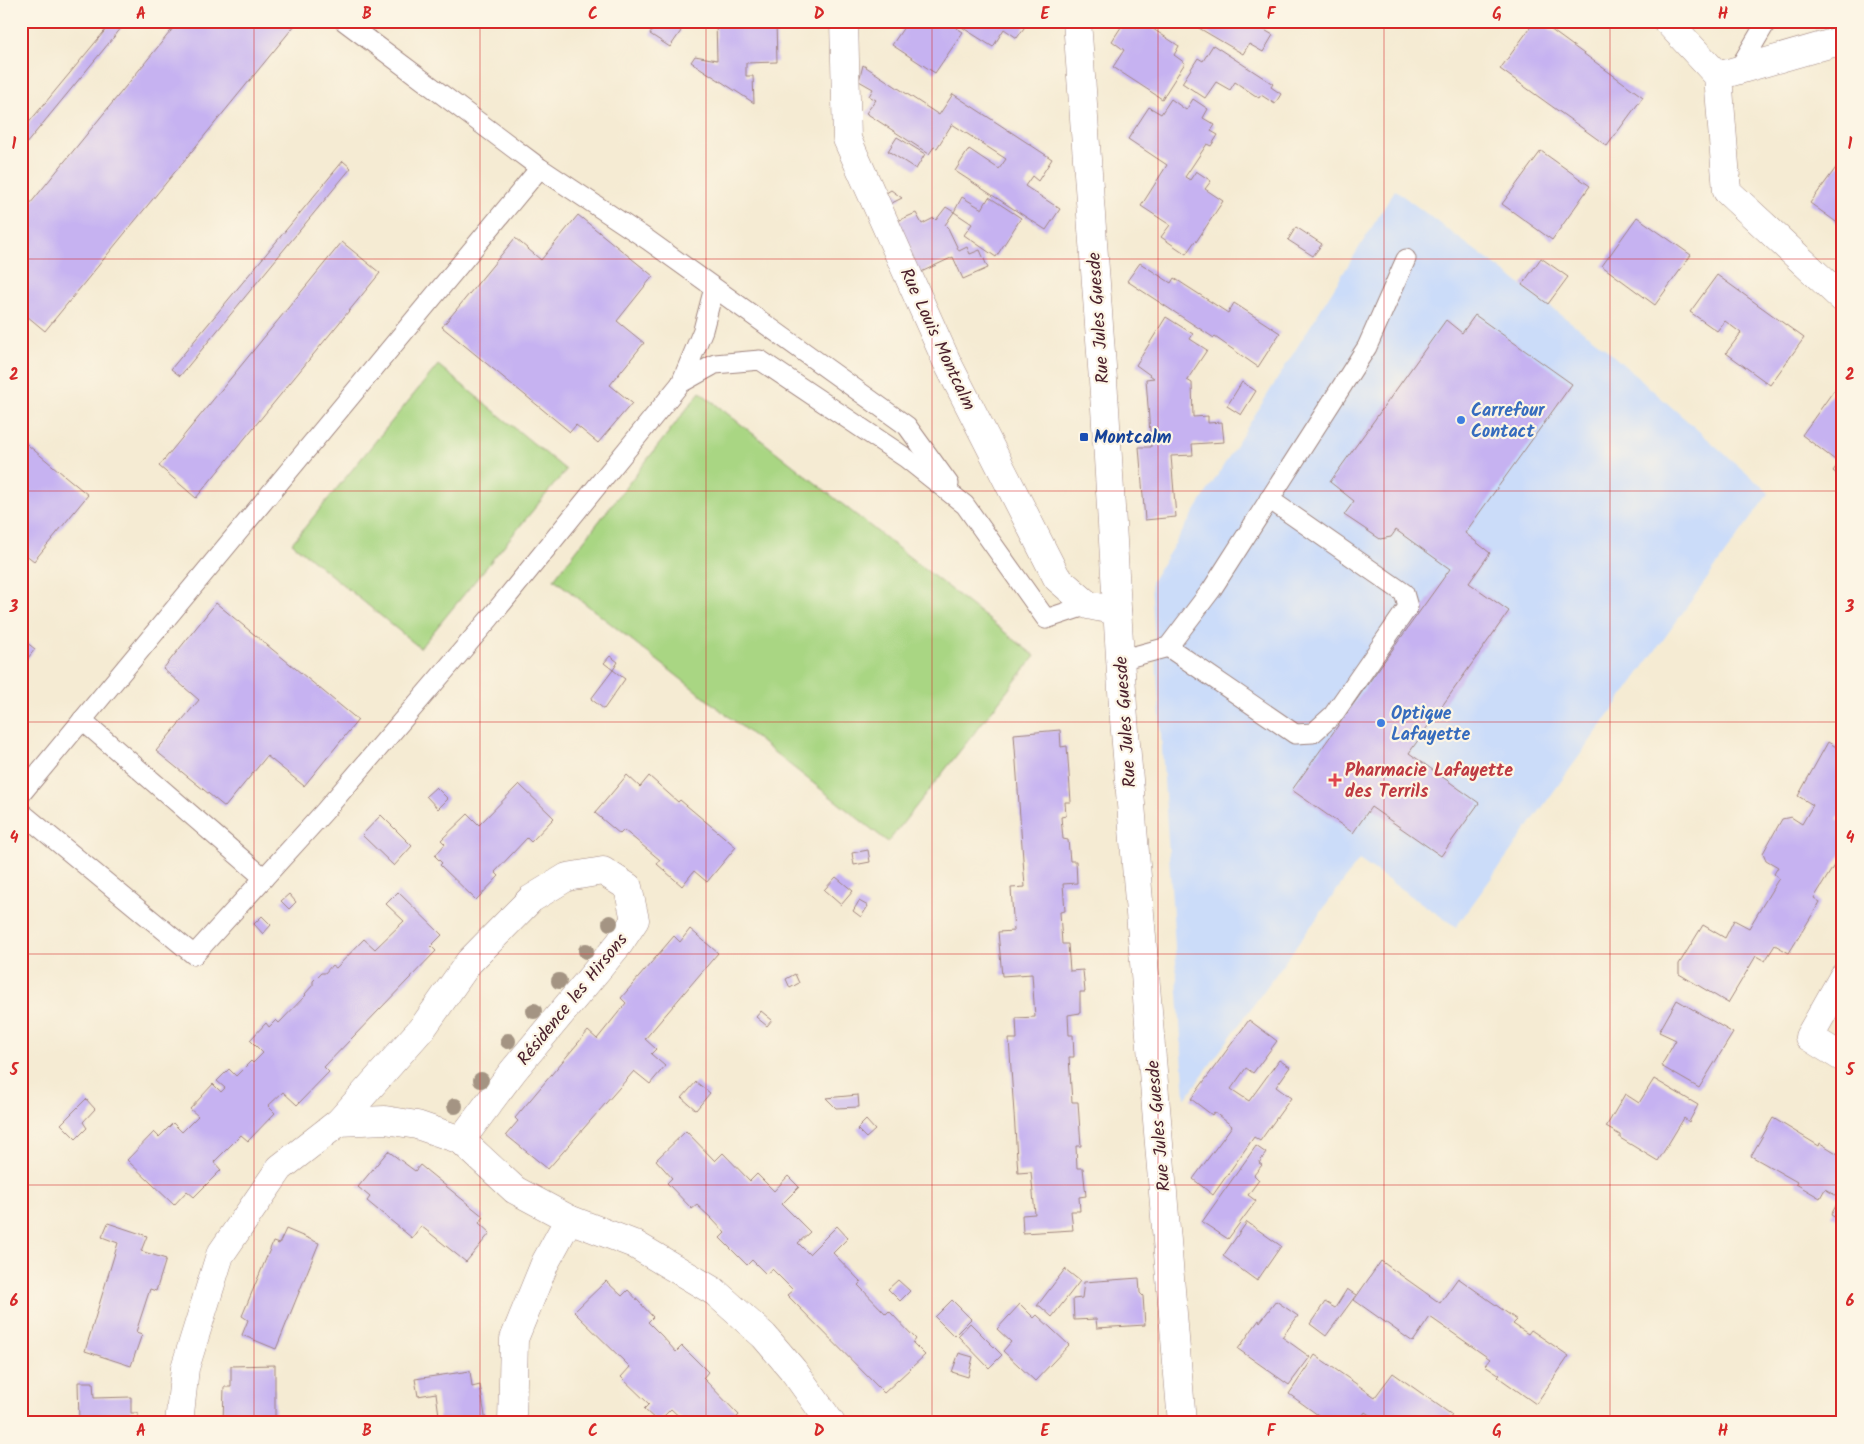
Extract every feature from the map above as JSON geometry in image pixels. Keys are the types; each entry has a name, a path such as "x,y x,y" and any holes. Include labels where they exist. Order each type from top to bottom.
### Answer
{"street":[{"name":"Rue Louis Montcalm","path":"844,21 847,139 947,362 1057,578 1088,605 1117,612"},
{"name":"Rue Jules Guesde","path":"1077,21 1105,408 1120,660 1182,1423"},
{"path":"1667,21 1728,73"},
{"path":"1728,73 1843,40"},
{"path":"1728,73 1727,191 1843,300"},
{"name":"Résidence les Hirsons","path":"179,1423 185,1368 220,1255 280,1168 339,1122 424,1026 469,962 531,899 567,877 603,871 628,887 635,920 619,944 513,1071 461,1140"},
{"path":"1843,977 1809,1037 1843,1058"},
{"path":"339,1122 385,1120 417,1125 461,1140 515,1190 569,1219 634,1244 715,1292 764,1336 793,1370 831,1423"},
{"path":"512,1423 514,1339 545,1263 569,1219"}],"lane":[{"path":"344,21 540,168 648,240 907,426 1046,619 1088,605"},
{"path":"1728,73 1767,21"},
{"path":"21,794 540,168"},
{"path":"1120,660 1168,647 1212,589 1367,347 1406,258"},
{"path":"21,812 194,955 324,812 490,618 681,383 703,330 714,288"},
{"path":"681,383 715,364 760,360 906,458 965,505"},
{"path":"1168,647 1295,734 1314,732 1333,715 1408,607 1404,593 1269,500"},
{"path":"82,720 264,878"}],"shaded area":[{"path":"1395,190 1600,344 1769,493 1456,927 1359,860 1185,1099 1151,582"}],"green space":[{"path":"438,365 566,470 420,648 292,543"},
{"path":"700,392 1035,656 888,842 554,579"}],"building":[{"path":"113,21 127,21 21,150 21,132"},
{"path":"179,21 291,21 295,25 45,331 21,311 21,215"},
{"path":"658,21 676,21 673,26 681,31 670,47 650,34"},
{"path":"716,21 776,21 777,62 746,63 746,76 753,76 754,103 691,62 695,56 717,60"},
{"path":"908,21 946,21 963,32 935,73 892,45"},
{"path":"952,21 1020,21 1026,25 1017,38 1004,29 993,47"},
{"path":"1125,21 1141,21 1179,46 1174,55 1185,63 1162,99 1113,67 1124,50 1112,41"},
{"path":"1187,21 1249,21 1273,35 1263,52 1249,44 1243,54"},
{"path":"1535,21 1539,21 1643,97 1607,146 1500,69"},
{"path":"1213,45 1273,84 1271,87 1281,94 1275,104 1261,95 1259,98 1235,82 1230,90 1216,82 1205,98 1182,83 1198,58 1203,61"},
{"path":"863,65 939,115 953,94 1052,159 1038,181 1032,176 1025,186 1060,209 1046,230 955,171 969,149 999,169 1006,159 952,124 937,148 934,147 929,154 866,113 876,100 869,96 873,89 859,81"},
{"path":"1171,99 1186,110 1193,99 1208,109 1203,118 1215,125 1211,131 1218,135 1211,146 1207,144 1185,177 1190,180 1196,171 1211,181 1205,189 1223,201 1186,254 1161,237 1170,225 1141,206 1167,165 1128,139 1149,107 1161,114"},
{"path":"897,137 925,154 916,169 888,151"},
{"path":"1541,151 1590,186 1552,240 1502,204"},
{"path":"343,161 351,168 180,376 171,369"},
{"path":"1838,165 1843,168 1843,227 1810,203"},
{"path":"891,190 902,198 888,205 883,195"},
{"path":"962,197 982,209 989,197 1021,218 996,257 964,235 972,224 954,212"},
{"path":"946,207 954,212 945,225 959,251 967,247 970,254 980,250 988,268 963,279 953,257 919,273 895,222 916,213 922,224 934,218 936,220"},
{"path":"578,215 653,276 617,321 644,343 610,385 632,403 598,443 576,425 570,432 442,327 515,238 541,260"},
{"path":"1637,217 1691,255 1655,305 1602,266"},
{"path":"1296,227 1322,244 1313,256 1288,240"},
{"path":"342,242 380,273 196,498 159,466"},
{"path":"1541,258 1568,277 1548,304 1522,285"},
{"path":"1140,263 1171,283 1174,278 1228,313 1234,303 1280,333 1258,367 1127,281"},
{"path":"1717,275 1804,338 1770,385 1726,353 1741,333 1725,321 1717,331 1690,312"},
{"path":"1475,315 1572,384 1465,533 1490,553 1469,583 1509,611 1409,753 1479,803 1441,856 1371,807 1353,833 1292,790 1450,569 1396,530 1391,537 1380,539 1344,515 1354,501 1330,482 1446,320 1462,333"},
{"path":"1166,317 1193,334 1190,339 1207,350 1187,380 1192,383 1193,417 1208,416 1208,423 1222,422 1224,442 1192,444 1193,455 1171,456 1176,517 1145,520 1139,447 1151,447 1146,379 1154,378 1136,365"},
{"path":"1242,382 1256,391 1241,415 1227,406"},
{"path":"1837,386 1843,391 1843,478 1833,471 1839,463 1802,435"},
{"path":"23,441 88,495 34,561 21,551 21,443"},
{"path":"216,603 358,720 304,786 267,756 225,807 156,751 199,700 163,669"},
{"path":"21,638 35,649 21,667"},
{"path":"610,656 618,662 613,670 604,663"},
{"path":"613,670 625,679 604,709 591,699"},
{"path":"1060,730 1061,747 1067,746 1071,802 1065,802 1066,816 1061,817 1063,839 1068,840 1070,861 1076,861 1077,883 1063,884 1065,911 1060,912 1062,944 1068,944 1070,971 1083,970 1085,992 1080,992 1080,1013 1068,1015 1069,1035 1073,1035 1074,1057 1069,1057 1072,1102 1078,1102 1081,1146 1076,1146 1077,1168 1083,1168 1086,1196 1079,1197 1080,1211 1071,1211 1073,1230 1023,1233 1022,1215 1035,1214 1031,1172 1018,1173 1009,1039 1017,1039 1016,1018 1035,1017 1032,974 1002,976 998,932 1014,931 1011,888 1025,887 1014,734"},
{"path":"1828,742 1843,751 1843,809 1837,819 1843,823 1843,851 1814,898 1820,902 1789,953 1775,945 1765,961 1756,956 1728,1003 1679,974 1679,964 1703,925 1725,938 1734,920 1749,928 1779,878 1774,874 1778,867 1766,860 1763,853 1782,819 1791,817 1802,824 1813,805 1798,796"},
{"path":"627,775 640,787 649,776 678,802 680,800 736,847 707,882 694,871 682,886 657,864 660,860 624,830 620,834 595,813"},
{"path":"519,784 554,818 531,842 527,838 495,872 499,876 476,900 440,865 442,863 435,856 445,844 441,840 468,814 479,825"},
{"path":"436,787 448,799 438,809 426,796"},
{"path":"381,815 412,846 394,866 362,835"},
{"path":"868,850 870,862 854,865 852,853"},
{"path":"836,877 853,891 841,905 824,890"},
{"path":"398,892 442,935 431,946 436,951 324,1067 329,1072 297,1105 283,1092 268,1106 275,1113 248,1141 241,1135 214,1162 221,1170 194,1197 187,1191 174,1205 127,1160 154,1132 159,1137 173,1123 182,1132 198,1116 190,1109 213,1084 221,1092 225,1088 217,1081 229,1069 236,1076 251,1061 253,1063 263,1053 250,1040 266,1023 269,1027 276,1020 279,1023 306,995 313,985 313,981 321,973 325,973 332,965 336,968 364,939 375,949 404,921 386,904"},
{"path":"289,894 296,902 289,909 281,901"},
{"path":"859,901 868,906 861,917 853,911"},
{"path":"262,916 271,925 263,934 254,924"},
{"path":"690,929 718,953 645,1039 656,1049 651,1054 665,1066 650,1084 634,1071 548,1169 506,1135 518,1121 515,1118 588,1031 597,1039 626,1003 621,998 674,936 680,942"},
{"path":"795,974 799,983 790,988 786,979"},
{"path":"1677,1000 1733,1033 1699,1088 1661,1066 1676,1040 1659,1032"},
{"path":"761,1011 772,1020 767,1026 756,1017"},
{"path":"1249,1020 1277,1041 1253,1073 1246,1068 1231,1089 1249,1101 1279,1060 1290,1067 1276,1087 1291,1098 1260,1141 1254,1137 1213,1195 1193,1179 1232,1126 1214,1112 1212,1115 1191,1099"},
{"path":"1654,1079 1698,1105 1689,1122 1684,1118 1658,1161 1620,1138 1620,1135 1606,1127 1625,1094 1639,1103"},
{"path":"696,1082 710,1093 696,1110 682,1098"},
{"path":"858,1095 859,1107 836,1108 826,1098"},
{"path":"86,1099 95,1109 83,1122 87,1128 76,1139 61,1124"},
{"path":"1773,1118 1819,1146 1820,1143 1843,1157 1839,1165 1843,1168 1843,1222 1831,1215 1840,1198 1825,1189 1820,1198 1796,1184 1797,1182 1751,1156"},
{"path":"866,1120 875,1130 866,1138 857,1129"},
{"path":"686,1131 715,1161 723,1153 750,1181 757,1174 774,1191 788,1176 799,1187 782,1204 810,1232 798,1243 809,1254 837,1226 848,1238 833,1253 861,1282 858,1285 886,1314 889,1311 916,1339 913,1343 925,1355 884,1393 787,1295 793,1290 772,1269 766,1274 752,1260 747,1265 720,1238 725,1233 712,1219 697,1205 692,1209 667,1183 672,1178 656,1160"},
{"path":"1256,1146 1266,1153 1259,1163 1262,1165 1254,1175 1259,1180 1248,1195 1256,1201 1228,1239 1202,1222"},
{"path":"388,1151 415,1171 420,1165 484,1217 479,1223 490,1233 466,1262 421,1226 412,1238 367,1201 370,1197 358,1187"},
{"path":"1247,1222 1281,1246 1257,1281 1223,1256"},
{"path":"108,1223 147,1236 141,1251 166,1259 156,1291 150,1289 136,1332 142,1334 131,1366 85,1351 118,1243 102,1237"},
{"path":"286,1229 319,1243 276,1349 242,1335 248,1320 242,1316 273,1242 279,1244"},
{"path":"1381,1261 1440,1303 1458,1278 1517,1320 1513,1324 1528,1334 1531,1330 1569,1356 1536,1404 1498,1377 1500,1375 1485,1365 1490,1359 1430,1317 1413,1342 1354,1300"},
{"path":"1065,1269 1080,1281 1052,1317 1040,1306 1037,1306"},
{"path":"1139,1278 1140,1293 1143,1296 1145,1325 1097,1328 1096,1319 1074,1320 1073,1299 1082,1298 1084,1282"},
{"path":"898,1280 910,1291 900,1301 888,1289"},
{"path":"606,1281 622,1296 628,1290 653,1317 648,1322 676,1352 682,1346 708,1372 703,1378 739,1415 732,1423 691,1423 689,1421 686,1423 671,1409 658,1422 644,1409 649,1404 621,1377 630,1367 574,1312"},
{"path":"1347,1289 1356,1295 1326,1336 1310,1324 1325,1302 1335,1308"},
{"path":"952,1300 971,1319 954,1336 935,1317"},
{"path":"1276,1301 1298,1316 1282,1337 1310,1357 1289,1385 1238,1349 1259,1320 1260,1322"},
{"path":"1020,1304 1034,1318 1037,1315 1069,1345 1035,1381 1003,1351 1011,1342 997,1329"},
{"path":"970,1323 1002,1355 989,1368 958,1336"},
{"path":"959,1353 973,1357 968,1377 952,1372"},
{"path":"1315,1355 1375,1397 1393,1373 1452,1415 1447,1423 1381,1423 1365,1412 1358,1423 1329,1423 1289,1394"},
{"path":"275,1365 275,1423 223,1423 224,1387 231,1387 231,1366"},
{"path":"470,1371 472,1387 480,1385 486,1423 440,1423 436,1393 418,1396 415,1379"},
{"path":"78,1382 93,1382 94,1398 131,1397 131,1413 138,1413 138,1423 79,1423"}],"place":[{"name":"Carrefour Contact","path":"1461,420"},
{"name":"Montcalm","path":"1084,437"},
{"name":"Optique Lafayette","path":"1381,723"},
{"name":"Pharmacie Lafayette des Terrils","path":"1335,780"}]}
